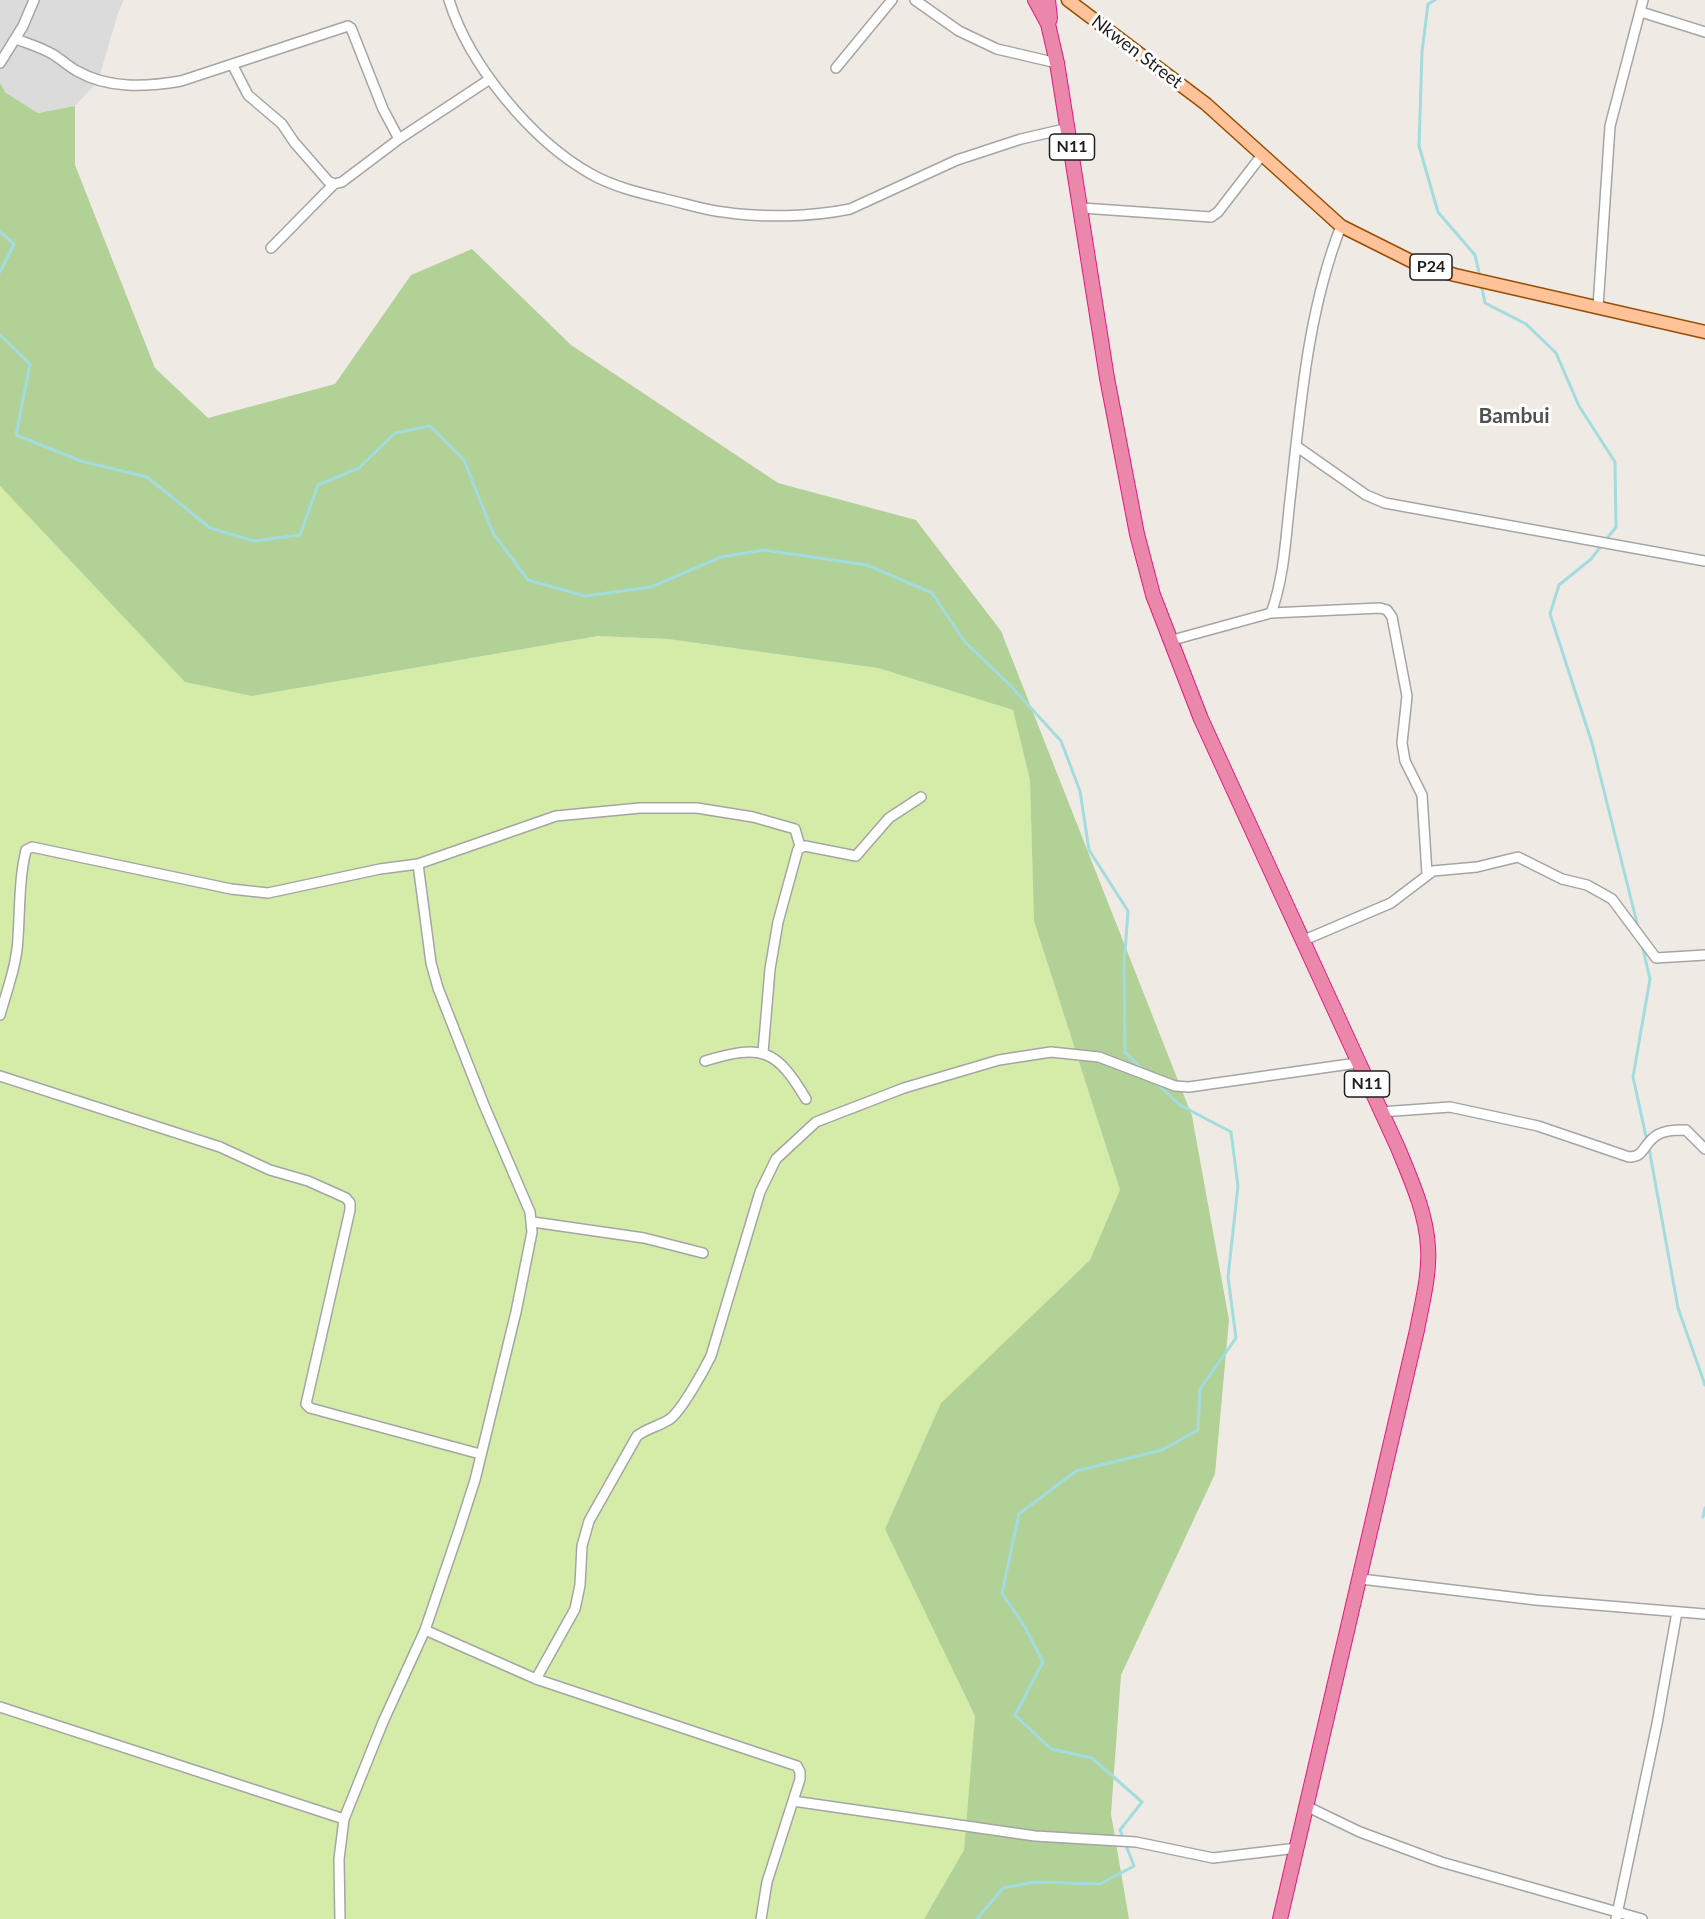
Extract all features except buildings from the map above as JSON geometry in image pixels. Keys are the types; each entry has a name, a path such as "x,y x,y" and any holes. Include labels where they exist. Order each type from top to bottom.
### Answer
{"highway":[{"name":"N11","path":"1035,0 1048,24 1057,63 1082,208 1107,378 1126,479 1153,595 1201,719 1419,1200 1428,1247 1427,1271 1417,1330 1308,1807 1280,1919"},
{"name":"N11","path":"1048,0 1050,18 1048,24"}],"main road":[{"name":"Nkwen Street","path":"1068,0 1206,104 1262,155"},
{"name":"P24","path":"1262,155 1341,226 1425,266 1455,275 1705,332"}],"street":[{"path":"0,63 16,39 34,0"},
{"path":"450,0 460,28 490,79 530,125 561,154 592,174 621,188 722,212 762,214 834,212 850,209 957,160 1021,139 1069,128"},
{"path":"836,68 892,0"},
{"path":"915,0 958,31 997,49 1057,63"},
{"path":"1598,307 1610,126 1643,0"},
{"path":"1641,12 1705,32"},
{"path":"16,39 48,51 76,71 116,85 181,81 348,26 351,28 383,109 399,139"},
{"path":"232,64 248,95 282,124 300,150 328,181 334,184"},
{"path":"272,248 334,184 342,182 399,139 490,79"},
{"path":"1082,208 1211,217 1218,212 1262,155"},
{"path":"1270,613 1276,598 1284,549 1308,347 1325,267 1341,226"},
{"path":"1296,446 1366,495 1385,503 1705,561"},
{"path":"1169,640 1270,613 1380,608 1387,610 1392,617 1407,696 1402,742 1405,761 1422,795 1426,873"},
{"path":"801,846 856,856 889,818 921,797"},
{"path":"0,1015 18,939 17,912 23,861 26,850 32,847 231,888 268,893 380,869 418,864 556,816 640,808 697,808 753,817 795,830 801,846 776,934 764,1022 764,1052"},
{"path":"1302,940 1392,903 1426,873 1477,867 1518,857 1562,879 1587,885 1612,899 1656,958 1705,955"},
{"path":"340,1919 339,1859 344,1820 383,1722 425,1630 475,1480 516,1312 533,1222 438,988 431,963 418,864"},
{"path":"705,1060 731,1053 764,1052 790,1072 806,1099"},
{"path":"536,1679 575,1609 580,1585 582,1546 589,1521 637,1436 647,1428 671,1419 702,1375 711,1356 760,1192 776,1160 816,1122 915,1085 999,1060 1051,1052 1099,1058 1174,1086 1189,1087 1357,1063"},
{"path":"0,1077 220,1147 270,1170 308,1181 346,1198 351,1210 306,1404 309,1408 480,1454"},
{"path":"1381,1113 1450,1107 1538,1126 1629,1157 1642,1153 1652,1138 1667,1131 1686,1130 1705,1149"},
{"path":"533,1222 644,1238 703,1253"},
{"path":"1361,1579 1536,1600 1705,1614"},
{"path":"1617,1915 1659,1714 1677,1612"},
{"path":"425,1630 536,1679 789,1762 800,1772 793,1802 767,1882 761,1919"},
{"path":"0,1707 344,1820"},
{"path":"793,1802 1035,1836 1136,1842 1213,1858 1297,1848"},
{"path":"1308,1807 1360,1832 1441,1862 1617,1915 1642,1919"}],"shaded area":[{"path":"0,0 124,0 98,81 75,106 38,113 6,93 0,83"}],"green space":[{"path":"0,83 6,93 38,113 75,106 75,165 155,368 208,418 335,384 411,275 472,249 571,345 778,483 916,520 1001,631 1192,1116 1229,1320 1215,1474 1121,1675 1111,1814 1129,1919 924,1919 964,1850 975,1716 885,1529 941,1403 1090,1260 1120,1190 1034,921 1030,780 1013,710 878,668 668,639 598,636 252,696 185,682 0,486"},
{"path":"0,486 186,682 252,696 598,636 668,639 878,668 1013,710 1030,780 1034,921 1120,1190 1090,1260 941,1403 885,1529 975,1716 964,1850 924,1919 0,1919"}],"waterway":[{"path":"1435,0 1428,4 1422,52 1419,146 1438,212 1475,255 1480,277"},
{"path":"0,232 14,244 0,272"},
{"path":"1481,284 1485,303 1526,324 1556,353 1579,406 1615,462 1616,527 1591,559 1559,585 1550,614 1592,743 1638,927"},
{"path":"0,335 30,364 16,435 81,461 147,477 210,528 254,541 300,535 318,485 359,468 395,433 430,426 464,460 493,533 528,580 585,596 651,587 721,557 764,550 867,565 932,593 965,642 1010,685 1061,741 1080,791 1089,850 1128,911 1124,966 1125,1052 1143,1070"},
{"path":"1642,945 1650,979 1633,1077 1647,1141"},
{"path":"977,1919 1003,1888 1035,1882 1100,1884 1134,1866 1120,1830 1142,1802 1092,1758 1051,1749 1015,1715 1043,1662 1025,1627 1002,1593 1019,1514 1076,1471 1162,1450 1198,1430 1200,1389 1236,1338 1228,1277 1238,1186 1231,1132 1180,1105 1156,1083"},
{"path":"1649,1148 1678,1308 1705,1385"},
{"path":"1703,1517 1705,1508"}],"district":[{"name":"Bambui","path":"1514,416"}]}
